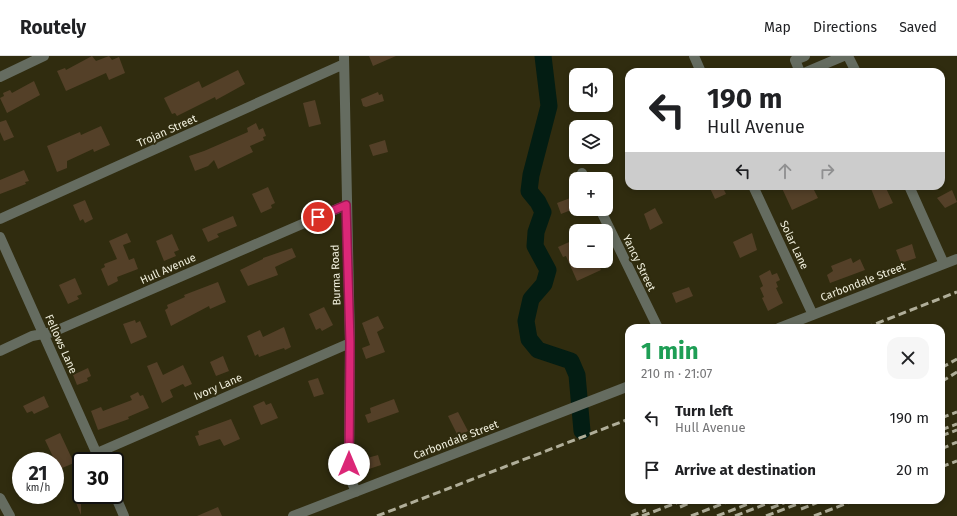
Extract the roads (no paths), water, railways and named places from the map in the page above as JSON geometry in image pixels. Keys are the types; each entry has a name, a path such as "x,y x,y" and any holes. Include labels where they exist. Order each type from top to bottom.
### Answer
{"street":[{"path":"0,77 44,56"},
{"path":"694,56 699,68"},
{"path":"798,68 795,60 805,56"},
{"path":"816,68 844,56"},
{"path":"848,56 854,68"},
{"name":"Burma Road","path":"344,60 350,343 349,464 350,478 356,492"},
{"name":"Trojan Street","path":"0,219 344,60"},
{"name":"Solar Lane","path":"756,190 813,315"},
{"path":"910,190 944,264"},
{"name":"Hull Avenue","path":"0,352 32,336 53,332 346,205"},
{"name":"Yancy Street","path":"603,216 656,324"},
{"name":"Fellows Lane","path":"0,237 97,452"},
{"name":"Carbondale Street","path":"789,324 957,259"},
{"name":"Ivory Lane","path":"110,452 350,343"},
{"name":"Carbondale Street","path":"293,516 625,387"},
{"path":"0,498 10,516"},
{"path":"119,504 124,516"}],"waterway":[{"path":"543,56 549,106 531,175 529,191 538,202 543,212 536,232 535,246 548,270 544,284 531,299 526,321 529,339 538,350 571,361 577,375 582,431"}],"railway":[{"path":"875,324 957,292"},
{"path":"945,366 957,359"},
{"path":"945,380 957,372"},
{"path":"945,416 957,412"},
{"path":"377,516 625,421"},
{"path":"945,428 957,424"},
{"path":"945,434 957,430"},
{"path":"945,447 957,442"},
{"path":"945,466 957,461"},
{"path":"642,516 674,504"},
{"path":"680,507 687,504"},
{"path":"691,516 722,504"},
{"path":"717,516 748,504"},
{"path":"735,516 766,504"},
{"path":"771,508 781,504"},
{"path":"766,516 798,504"},
{"path":"801,509 814,504"},
{"path":"814,516 845,504"},
{"path":"631,516 646,510"}]}
